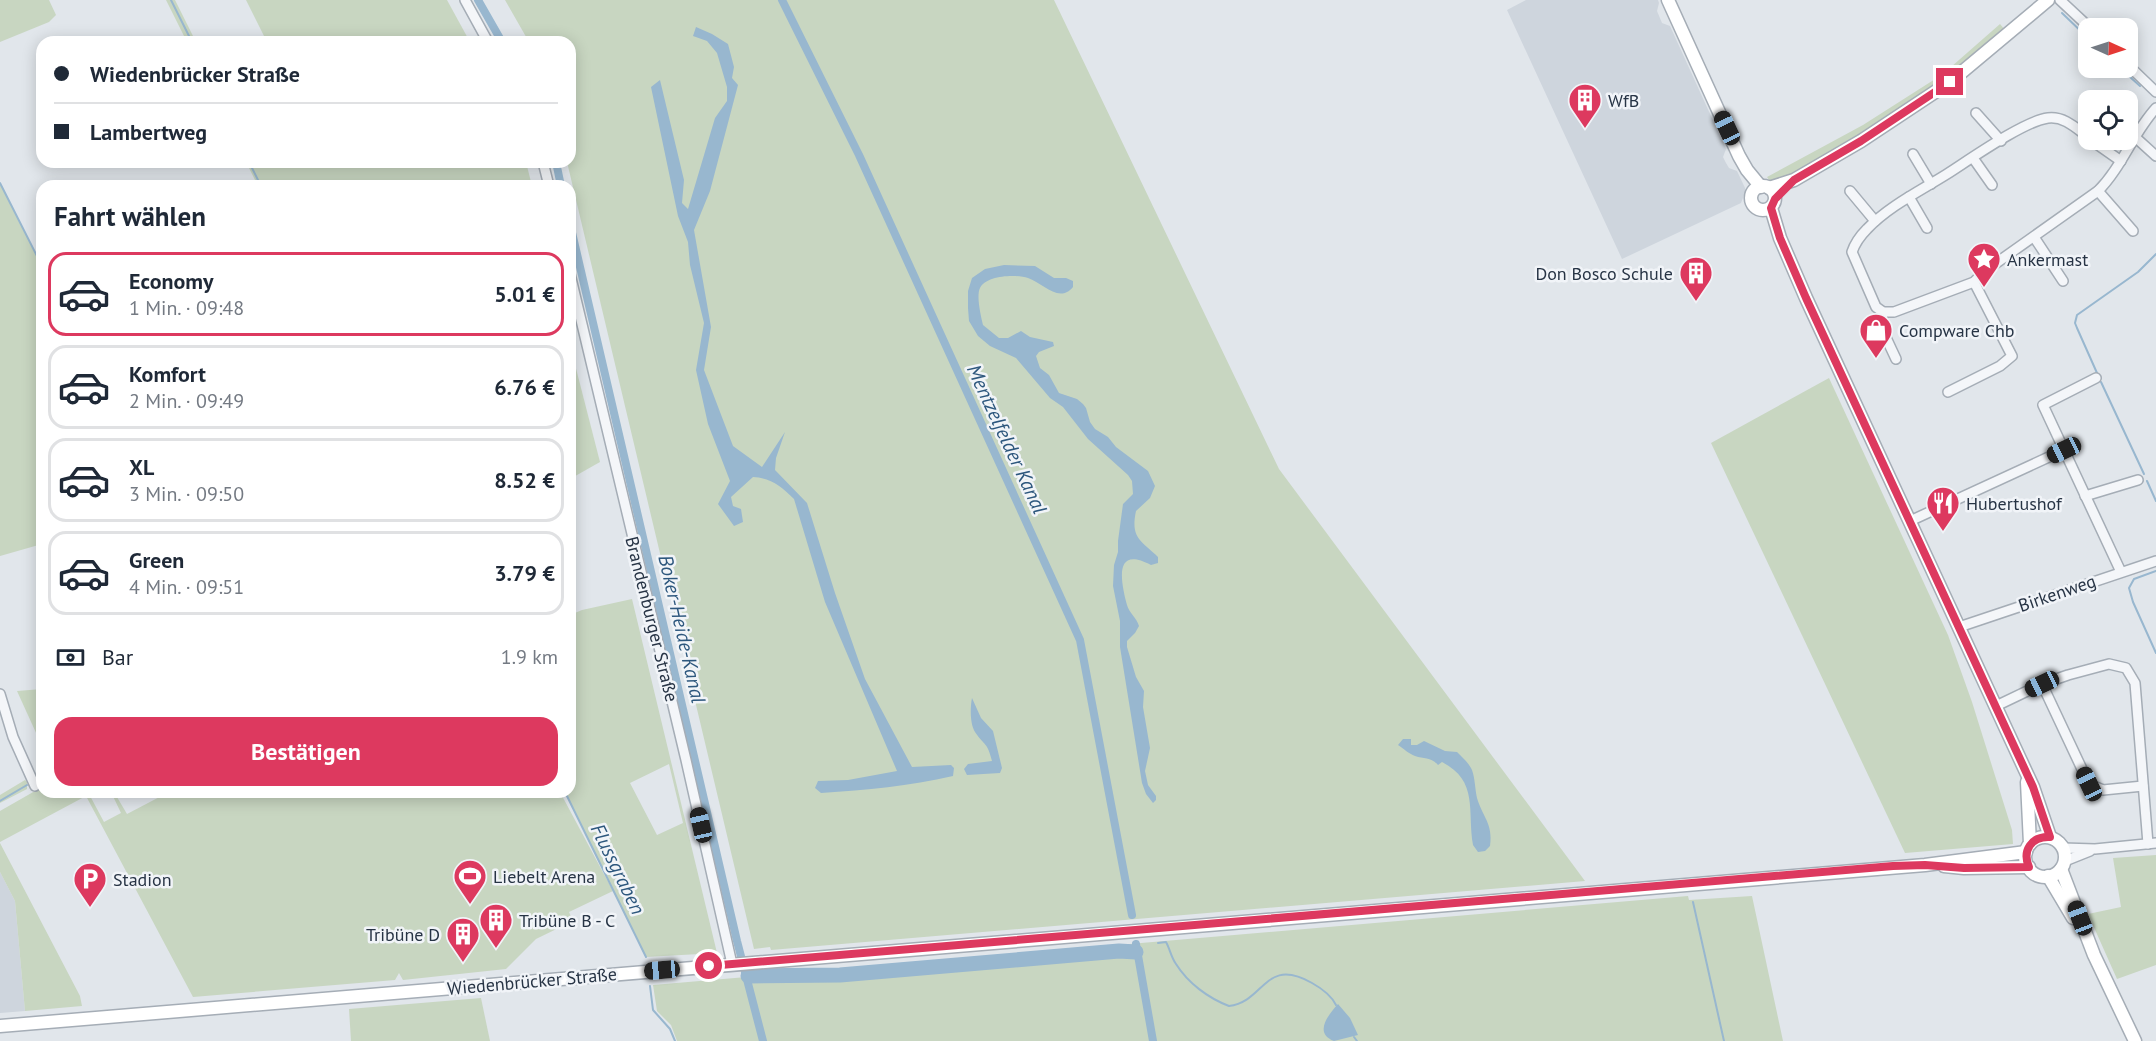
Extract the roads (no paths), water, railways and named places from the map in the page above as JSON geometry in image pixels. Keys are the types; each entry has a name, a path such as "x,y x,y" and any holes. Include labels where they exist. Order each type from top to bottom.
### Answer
{"street":[{"path":"465,0 485,36"},
{"path":"1668,0 1747,170 1766,197 1780,238 1806,298 2026,772 2050,837 2058,841 2063,848 2063,865 2094,955"},
{"path":"1766,197 1861,141 1950,82 2048,0"},
{"path":"2060,0 2079,18"},
{"path":"2138,75 2156,92"},
{"path":"2138,132 2156,108"},
{"path":"1976,113 2001,141"},
{"path":"2078,129 2070,123 2050,117 2030,124 1909,197 1875,221 1855,243 1852,252 1876,307 1883,312 1894,312 1974,282 1985,271 2098,191 2110,179 2127,150"},
{"path":"2138,140 2156,156"},
{"path":"2106,150 2121,161"},
{"path":"1913,154 1931,184"},
{"path":"1973,158 1992,185"},
{"path":"1850,191 1875,221"},
{"path":"2098,191 2133,231"},
{"path":"1909,197 1927,228"},
{"path":"2034,237 2063,281"},
{"path":"1948,392 2000,366 2012,356 1974,282"},
{"name":"Brandenburger Straße","path":"576,299 683,748 741,963"},
{"path":"1883,312 1881,327 1896,359"},
{"path":"2096,378 2043,405 2121,572"},
{"path":"1910,521 2064,450"},
{"path":"2085,496 2138,480"},
{"name":"Birkenweg","path":"1959,627 2156,561"},
{"path":"1996,706 2042,684 2109,664 2126,668 2135,682 2143,786 2152,844 2095,849 2063,848"},
{"path":"2042,684 2089,784 2103,790 2143,786"},
{"path":"0,694 2,709 34,786"},
{"path":"2026,772 2028,848 2026,860 2029,867"},
{"name":"Wiedenbrücker Straße","path":"0,1026 1925,865 2028,848 2039,838 2050,837"},
{"path":"2095,849 2063,865 2048,876 2094,955 2135,1041"},
{"name":"Wiedenbrücker Straße","path":"1925,865 1964,868 2029,867 2039,875 2048,876"}],"water":[{"path":"696,27 728,44 734,67 732,78 738,85 710,191 694,230 711,327 704,370 733,446 762,467 785,432 776,458 775,470 807,503 865,679 912,767 951,765 954,768 953,776 904,785 821,793 815,788 818,781 848,780 897,771 825,602 794,499 775,484 753,477 731,497 733,506 741,509 743,522 734,526 718,504 730,481 708,424 696,370 704,323 690,265 688,242 678,216 651,87 660,80 684,180 682,203 688,209 715,118 727,101 727,87 717,53 707,41 693,36"},
{"path":"1004,265 1035,266 1054,278 1066,278 1073,281 1073,287 1068,292 1057,293 1023,277 1009,276 988,280 980,288 978,296 983,325 999,338 1008,338 1021,331 1030,337 1053,342 1054,346 1039,352 1036,356 1040,368 1049,375 1059,393 1077,399 1083,404 1095,429 1108,437 1116,447 1148,471 1155,486 1150,498 1136,511 1135,528 1142,543 1158,557 1158,563 1151,565 1139,560 1130,560 1122,569 1127,605 1139,626 1127,641 1127,647 1136,677 1144,691 1143,707 1150,748 1145,771 1148,785 1156,796 1153,803 1142,783 1120,647 1120,621 1113,586 1123,504 1133,494 1132,481 1088,439 1063,407 1050,398 1016,358 990,346 978,336 969,321 968,291 972,278 985,269"},
{"path":"972,698 981,718 993,731 1002,768 1000,773 967,775 964,769 968,764 992,761 987,747 973,729"},
{"path":"1403,739 1411,739 1411,745 1424,741 1445,751 1457,752 1469,765 1473,773 1479,805 1490,832 1490,846 1485,851 1478,852 1473,845 1469,798 1462,778 1442,762 1438,765 1430,759 1408,752 1398,745"},
{"path":"1338,1004 1350,1018 1358,1035 1334,1041 1324,1033 1324,1028 1327,1018"}],"waterway":[{"name":"Flussgraben","path":"171,0 189,36"},
{"name":"Boker-Heide-Kanal","path":"478,0 499,36"},
{"name":"Mentzelfelder Kanal","path":"782,0 859,155 1080,640 1132,915"},
{"path":"2062,13 2078,28"},
{"path":"2131,78 2140,86"},
{"name":"Flussgraben","path":"252,168 258,180"},
{"name":"Boker-Heide-Kanal","path":"557,168 560,180"},
{"path":"0,183 36,254"},
{"name":"Boker-Heide-Kanal","path":"576,250 737,941 763,1041"},
{"path":"2097,373 2075,323 2077,315 2138,272 2156,254"},
{"path":"2101,382 2144,474"},
{"path":"2147,481 2156,501"},
{"path":"2156,571 2134,579 2129,588 2156,653"},
{"path":"0,801 27,785"},
{"name":"Flussgraben","path":"568,798 646,957"},
{"path":"1693,902 1724,1041"},
{"path":"1158,943 1166,942 1176,964 1193,984 1214,999 1229,1006 1241,1003 1274,977 1284,975 1296,976 1315,985 1329,995 1336,1005"},
{"name":"Mentzelfelder Kanal","path":"1136,944 1153,1041"},
{"path":"748,976 840,975 1119,951 1136,952"},
{"name":"Flussgraben","path":"650,986 653,1010 670,1029 675,1041"},
{"path":"1354,1037 1357,1041"}],"place":[{"name":"WfB","path":"1585,129"},
{"name":"Ankermast","path":"1984,288"},
{"name":"Don Bosco Schule","path":"1696,302"},
{"name":"Compware Chb","path":"1876,359"},
{"name":"Hubertushof","path":"1943,532"},
{"name":"Liebelt Arena","path":"470,905"},
{"name":"Stadion","path":"90,908"},
{"name":"Tribüne B - C","path":"496,949"},
{"name":"Tribüne D","path":"463,963"}]}
